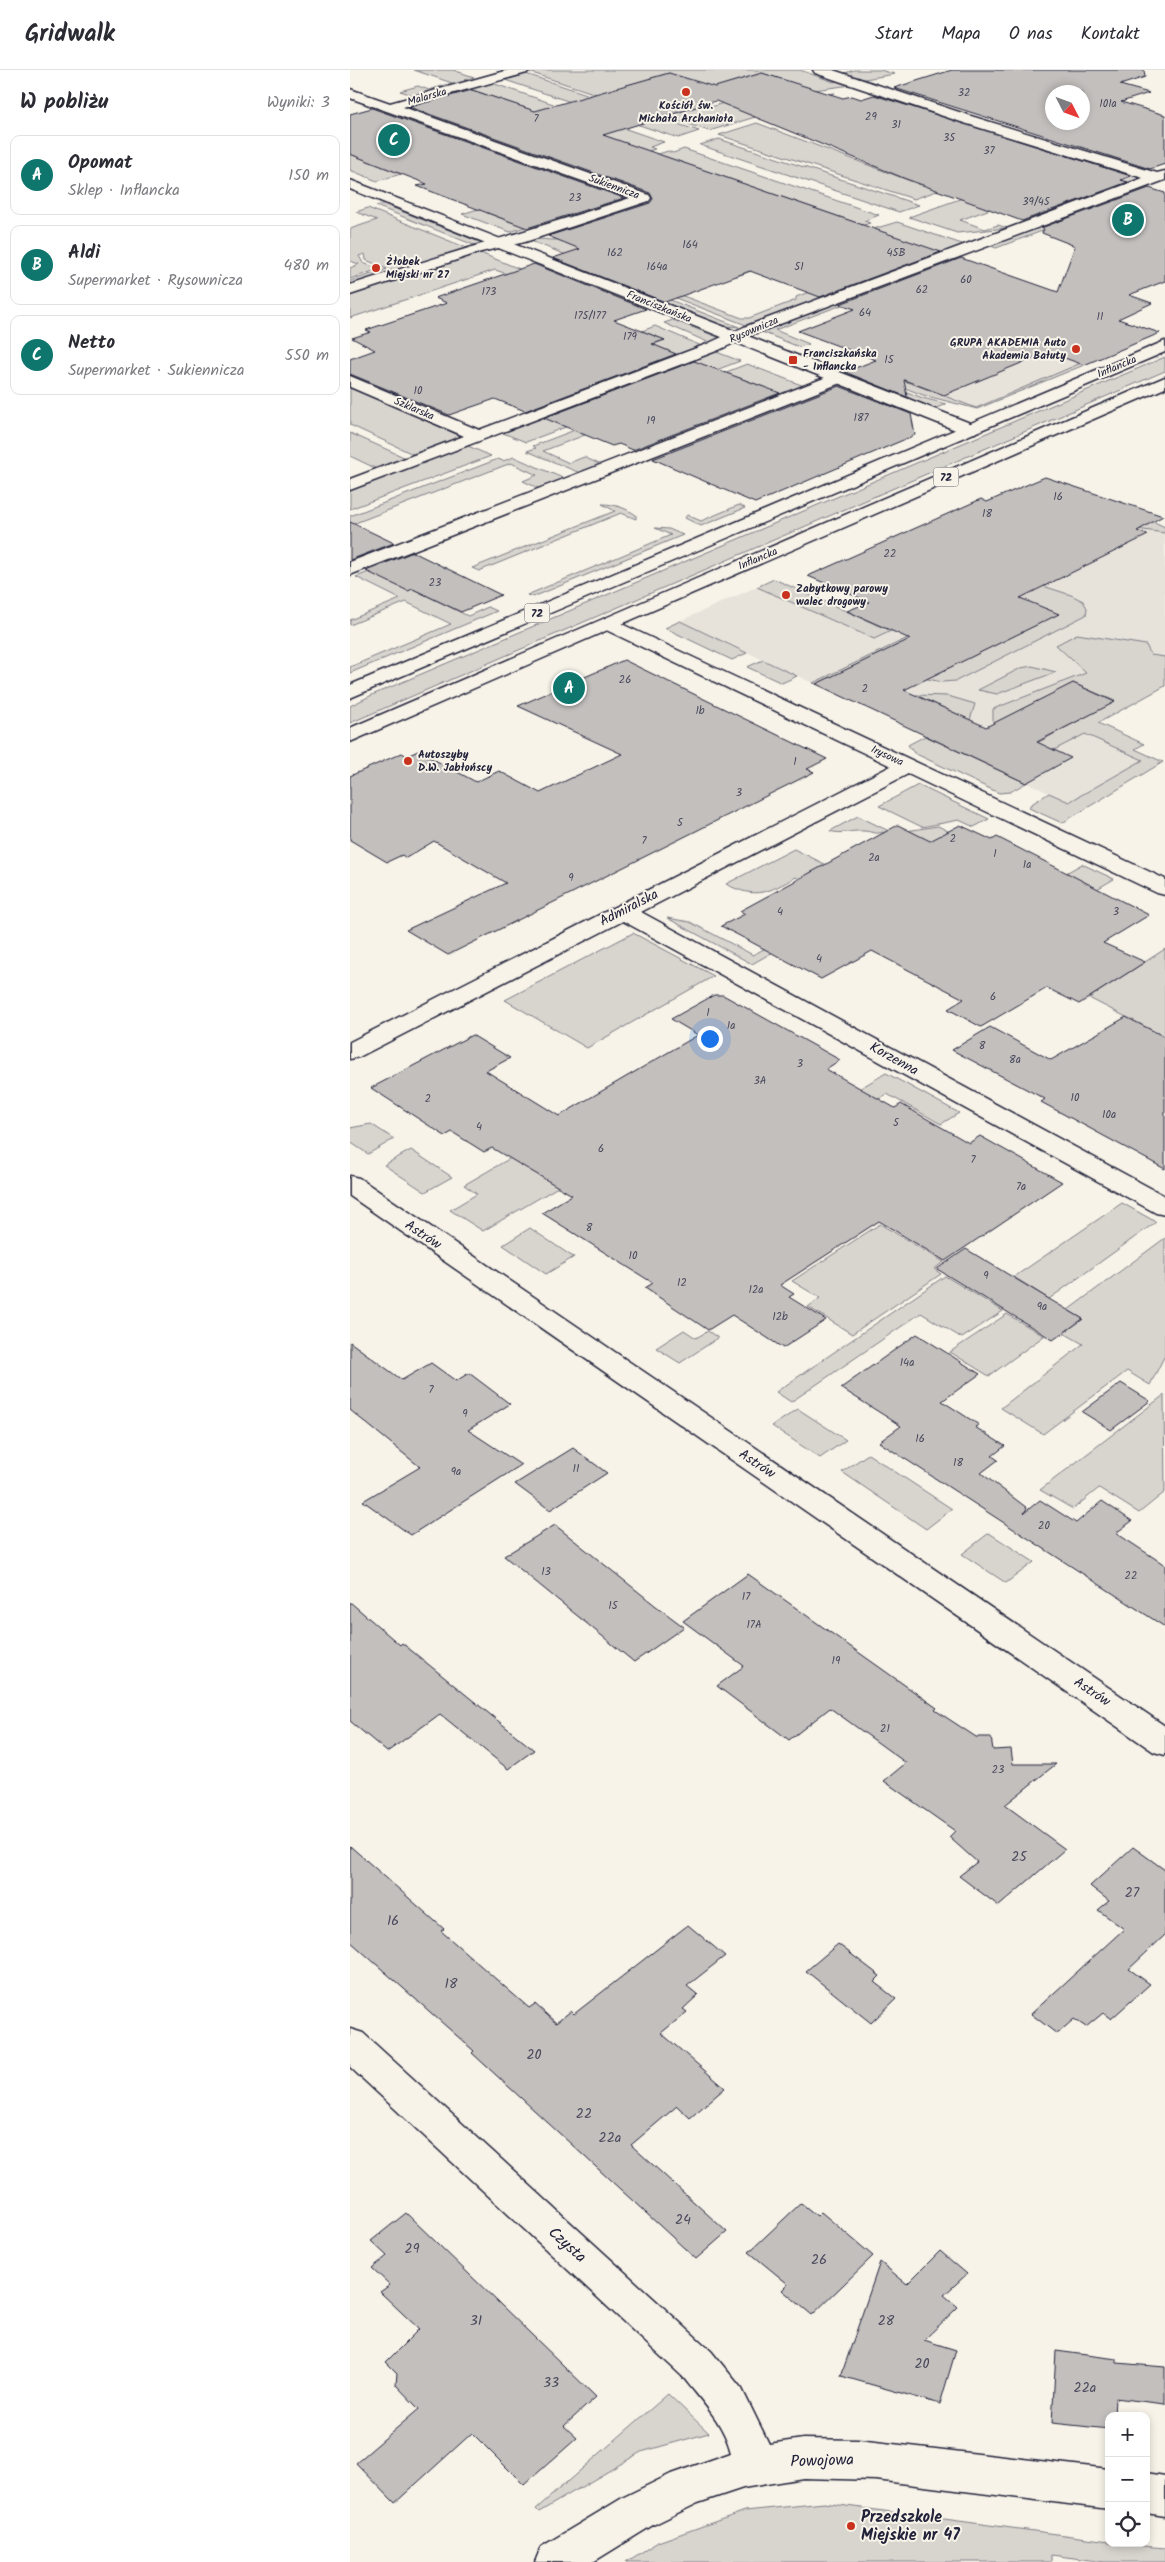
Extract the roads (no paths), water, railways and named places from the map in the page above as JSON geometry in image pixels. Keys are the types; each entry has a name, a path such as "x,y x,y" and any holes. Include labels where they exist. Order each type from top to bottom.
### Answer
{"street":[{"name":"Malarska","path":"390,107 522,70"},
{"name":"Rysownicza","path":"820,70 966,119 1162,176"},
{"name":"Sukiennicza","path":"350,93 644,198 520,239 350,290"},
{"name":"Rysownicza","path":"350,484 479,436 750,330 1162,176"},
{"name":"Franciszkańska","path":"350,184 969,430"},
{"name":"Inflancka","path":"350,692 1165,346"},
{"path":"350,570 838,378"},
{"name":"Szklarska","path":"350,381 479,436"},
{"name":"Inflancka","path":"350,736 1165,382"},
{"name":"Irysowa","path":"609,624 1165,888"},
{"name":"Admiralska","path":"350,1052 908,766"},
{"name":"Korzenna","path":"622,911 1165,1207"},
{"name":"Astrów","path":"350,1184 1165,1743"},
{"name":"Czysta","path":"350,2044 530,2212 698,2364 728,2402 749,2444 755,2467"},
{"name":"Powojowa","path":"556,2562 615,2524 667,2496 755,2467 787,2461 822,2458 869,2460 1105,2489"},
{"path":"1150,2494 1165,2496"}],"place":[{"name":"Kościół św. Michała Archanioła","path":"686,92"},
{"name":"Netto","path":"394,140"},
{"name":"Aldi","path":"1128,220"},
{"name":"Żłobek Miejski nr 27","path":"376,268"},
{"name":"GRUPA AKADEMIA Auto Akademia Bałuty","path":"1076,349"},
{"name":"Franciszkańska - Inflancka","path":"793,360"},
{"name":"Zabytkowy parowy walec drogowy","path":"786,595"},
{"name":"Opomat","path":"569,688"},
{"name":"Autoszyby D.W. Jabłońscy","path":"408,761"},
{"name":"Przedszkole Miejskie nr 47","path":"851,2526"}]}
